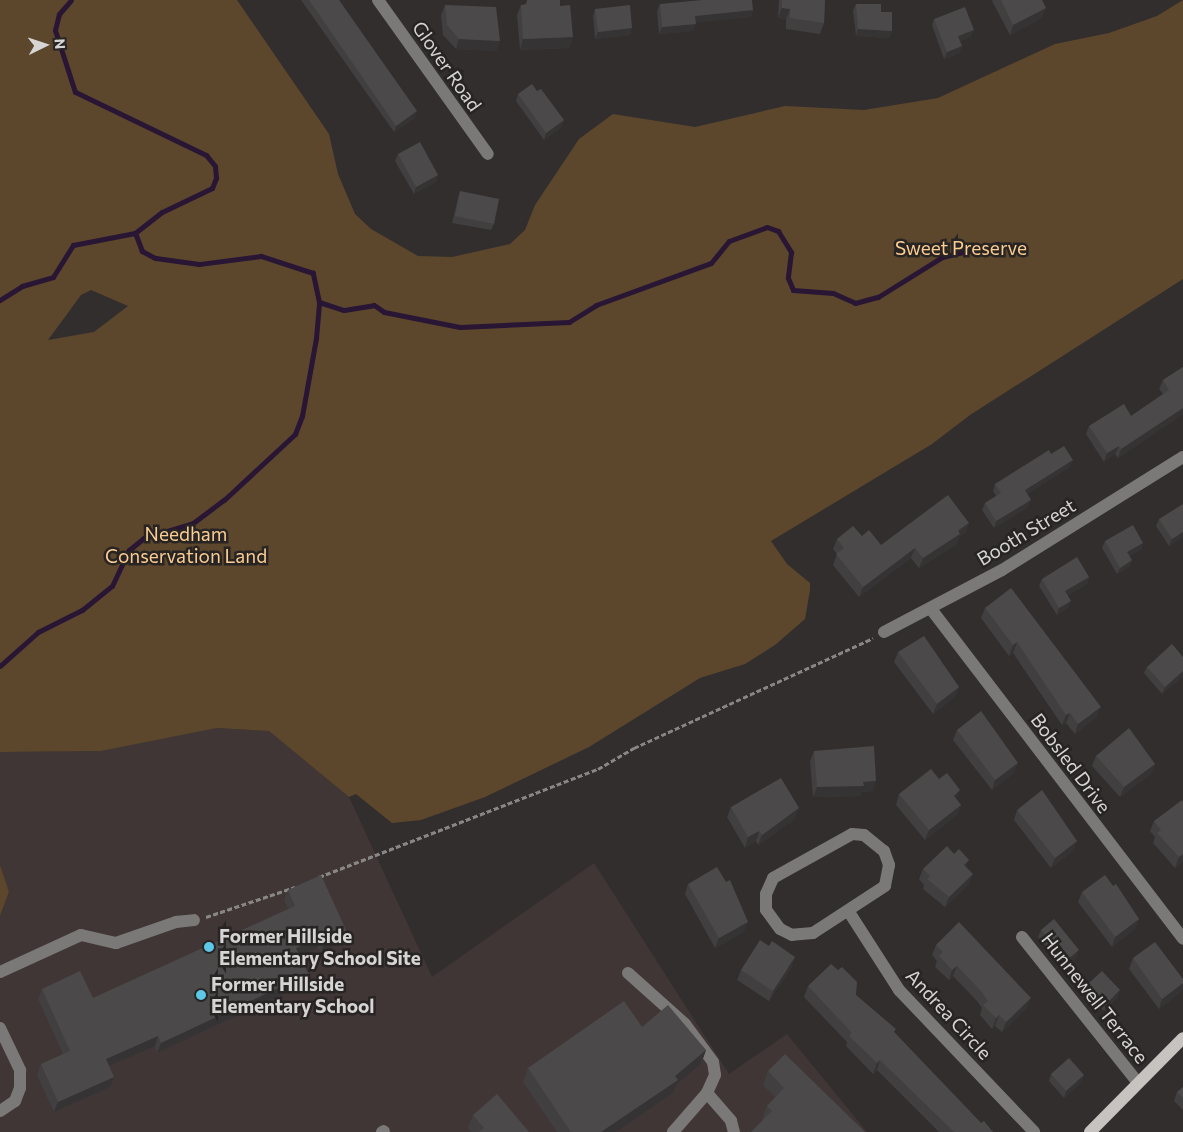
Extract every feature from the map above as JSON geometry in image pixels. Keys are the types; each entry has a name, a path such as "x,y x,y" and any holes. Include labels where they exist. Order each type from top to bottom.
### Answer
{"main road":[{"path":"1090,1132 1183,1038"}],"street":[{"name":"Glover Road","path":"378,0 488,154"},
{"name":"Booth Street","path":"884,632 931,609 1002,570 1183,457"},
{"name":"Bobsled Drive","path":"931,609 1183,939"},
{"path":"864,835 884,851 888,876 877,895 849,912 814,933 792,935 772,921 766,894 773,878 783,870 839,837 864,835"},
{"name":"Andrea Circle","path":"849,912 899,990 1034,1132"},
{"path":"0,972 81,935 116,943 176,922 194,920"},
{"name":"Hunnewell Terrace","path":"1022,937 1138,1083"},
{"path":"628,972 685,1024 705,1049 716,1075 707,1093 673,1132"},
{"path":"0,1028 4,1044 20,1070 20,1088 15,1101 0,1111"},
{"path":"707,1093 732,1121 734,1132"}],"path":[{"path":"310,881 598,769 634,748 884,632"},
{"path":"194,920 302,884"}],"shaded area":[{"name":"Former Hillside Elementary School Site","path":"217,728 269,731 349,797 432,977 594,863 729,1074 787,1034 867,1132 0,1132 0,916 9,893 0,865 0,752 101,751"}],"green space":[{"path":"0,0 237,0 329,134 338,174 355,214 371,229 418,256 452,257 510,244 525,230 535,205 579,139 613,114 695,127 785,106 864,110 938,98 1055,44 1109,33 1157,16 1183,0 1183,279 970,415 932,444 771,541 787,564 810,583 805,619 775,645 745,664 700,678 589,747 485,797 421,820 392,823 356,794 349,797 269,731 217,728 101,751 0,752","holes":["91,290 128,306 94,332 48,340 81,295"]},
{"path":"0,865 9,892 0,916"}],"building":[{"path":"309,0 339,0 417,111 396,126"},
{"path":"527,0 560,0 560,6 570,5 573,37 523,39 521,5 527,4"},
{"path":"702,0 752,0 753,10 695,16 696,24 662,27 660,4"},
{"path":"782,0 825,0 824,23 790,18 790,9 782,8"},
{"path":"1001,0 1042,0 1046,8 1013,25"},
{"path":"856,4 881,4 881,12 892,12 892,31 858,29"},
{"path":"445,5 496,7 500,41 459,39 447,25"},
{"path":"630,5 632,28 598,32 595,9"},
{"path":"965,7 974,30 958,36 962,46 947,52 934,19"},
{"path":"532,84 537,91 541,89 564,120 546,133 518,94"},
{"path":"420,142 438,175 416,187 398,154"},
{"path":"460,191 499,199 494,224 455,216"},
{"path":"1183,367 1183,408 1121,449 1119,446 1107,453 1089,426 1124,404 1131,416 1169,390 1163,380"},
{"path":"1064,446 1073,460 1025,490 1031,500 996,521 985,503 1001,493 995,484 1049,450 1051,454"},
{"path":"948,495 969,523 958,530 960,534 923,558 915,548 863,587 836,554 844,548 837,539 853,526 862,536 869,530 881,545"},
{"path":"1183,504 1183,532 1172,539 1159,519"},
{"path":"1133,525 1143,543 1127,552 1132,560 1120,568 1105,541"},
{"path":"1077,557 1089,577 1065,591 1071,601 1059,608 1042,579"},
{"path":"1011,588 1101,707 1078,724 1070,713 1066,715 1017,642 1013,645 985,608"},
{"path":"924,636 959,687 937,704 898,652"},
{"path":"1172,644 1183,657 1183,671 1165,687 1147,667"},
{"path":"981,711 1018,763 995,780 957,730"},
{"path":"1129,728 1155,764 1124,787 1096,756"},
{"path":"874,746 876,781 863,782 864,786 817,787 814,751"},
{"path":"931,769 939,779 947,773 960,790 954,796 961,805 929,830 899,794"},
{"path":"781,778 799,808 762,835 759,831 748,837 731,807"},
{"path":"1042,790 1077,841 1055,858 1017,810"},
{"path":"1182,800 1183,854 1179,857 1157,833 1161,830 1154,821"},
{"path":"947,846 954,854 959,849 969,860 964,865 973,874 949,897 927,879 930,876 923,869"},
{"path":"717,867 726,882 730,880 748,922 719,938 688,884"},
{"name":"Former Hillside Elementary School","path":"321,875 347,932 324,943 322,937 296,948 308,974 161,1043 158,1036 106,1059 114,1077 58,1102 41,1064 70,1051 42,989 80,971 93,998 295,906 288,890"},
{"path":"1105,875 1113,886 1116,884 1139,919 1115,937 1082,892"},
{"path":"1054,919 1079,950 1067,960 1041,930"},
{"path":"959,922 1031,998 1006,1022 999,1015 996,1018 983,1005 988,1001 957,966 952,970 939,956 943,952 936,945"},
{"path":"760,940 769,946 772,941 795,957 773,991 741,970"},
{"path":"1155,942 1183,979 1183,983 1162,999 1133,958"},
{"path":"831,964 838,970 842,967 857,982 856,995 896,1029 894,1032 981,1123 984,1121 993,1132 954,1132 880,1060 877,1063 849,1036 852,1033 808,986"},
{"path":"1102,971 1120,990 1106,1004 1088,984"},
{"path":"624,1001 642,1027 668,1005 706,1050 675,1076 678,1080 601,1132 571,1132 528,1068"},
{"path":"785,1054 865,1132 751,1132 772,1111 767,1106 784,1088 768,1071"},
{"path":"1069,1058 1084,1075 1066,1091 1051,1074"},
{"path":"1183,1087 1183,1098 1177,1092"},
{"path":"497,1094 529,1132 479,1132 484,1128 473,1115"}],"waterway":[{"path":"0,300 22,286 53,277 73,245 135,233 162,212 212,188 216,178 215,166 206,155 75,92 55,30 59,14 71,0"},
{"path":"319,302 344,310 374,305 384,312 460,327 569,322 596,305 711,263 729,241 767,227 778,231 791,252 788,278 793,290 833,293 855,303 878,297 942,257 997,244"},
{"path":"0,666 38,632 82,610 112,586 129,550 144,538 193,523 224,500 295,434 302,416 316,338 319,302 313,273 261,256 199,264 155,258 142,251 135,233"}],"place":[{"name":"Former Hillside Elementary School Site","path":"209,947"},
{"name":"Former Hillside Elementary School","path":"201,995"}],"park label":[{"name":"Sweet Preserve","path":"961,248"},
{"name":"Needham Conservation Land","path":"186,545"}]}
